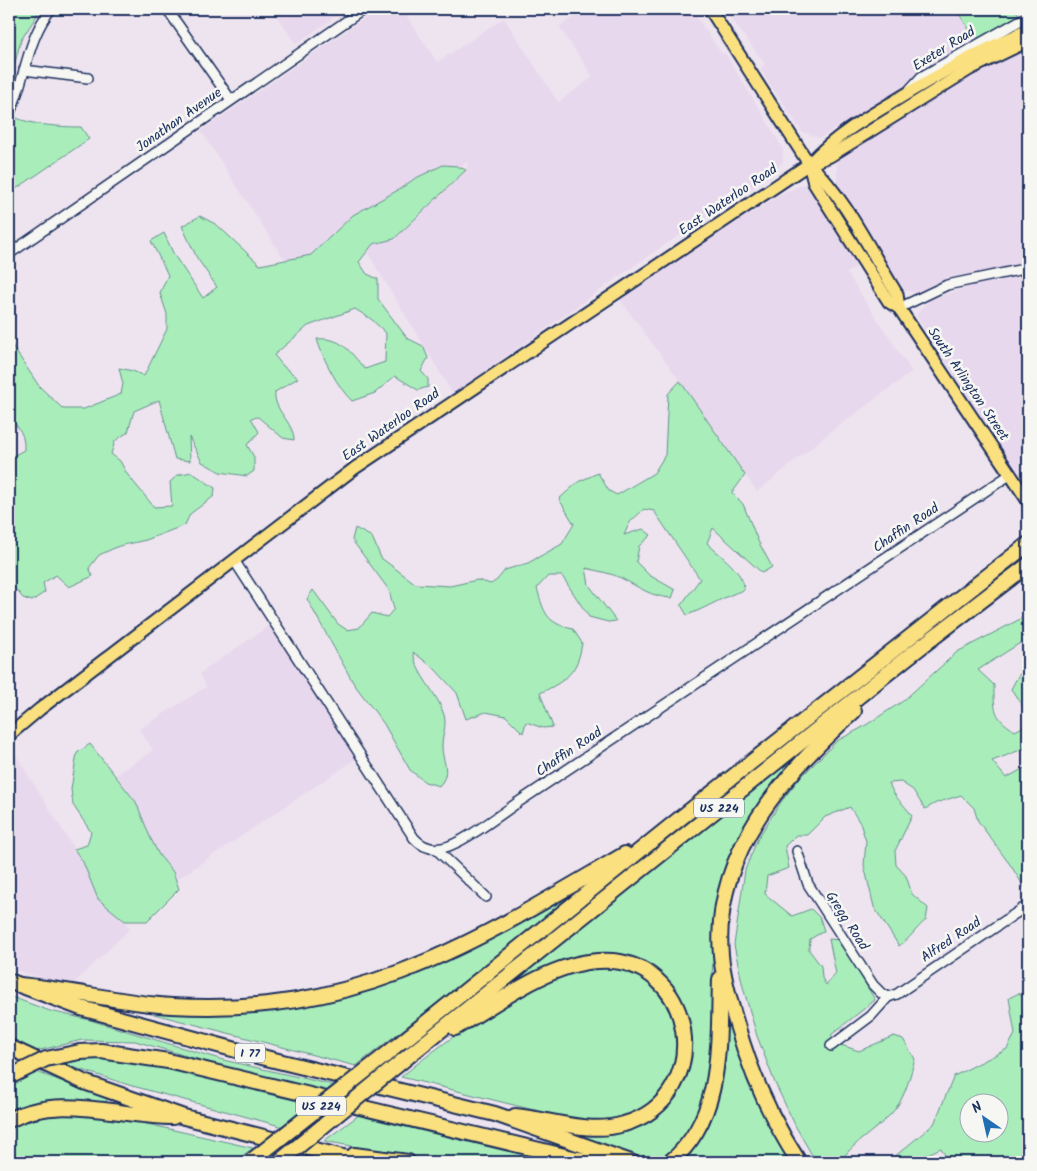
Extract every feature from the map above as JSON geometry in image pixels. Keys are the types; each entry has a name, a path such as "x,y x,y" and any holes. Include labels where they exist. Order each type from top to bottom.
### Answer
{"highway":[{"name":"US 224","path":"250,1162 678,820 1028,544"},
{"name":"US 224","path":"411,1054 1028,565"},
{"path":"670,1162 687,1145 708,1108 714,1085 725,902 733,872 744,843 766,805 820,743 955,622"},
{"path":"14,983 141,1003 205,1007 288,1002 345,990 407,971 481,937 632,850 678,820"},
{"path":"721,954 733,1011 755,1080 771,1116 799,1162"},
{"path":"279,1162 411,1054 522,989 561,970 585,962 610,961 634,967 654,978 672,998 681,1016 685,1033 683,1064 670,1092 644,1116 622,1125 600,1128 495,1114"},
{"name":"I 77","path":"14,983 81,1008 266,1058 495,1114 631,1162"},
{"path":"9,1047 84,1082 184,1117 364,1162"},
{"path":"10,1076 46,1059 80,1052 101,1051 168,1061 577,1159 602,1162"},
{"path":"9,1120 37,1109 63,1107 144,1116 184,1117"},
{"path":"324,1151 408,1162"}],"main road":[{"name":"South Arlington Street","path":"710,9 809,164 814,183 889,302 899,308 1028,501"},
{"name":"East Waterloo Road","path":"809,164 825,146 904,95 974,56 1028,30"},
{"name":"East Waterloo Road","path":"9,736 40,709 234,560 397,438 809,164 830,156 970,69 1028,41"}],"street":[{"path":"11,110 18,95 34,35 51,9"},
{"path":"167,9 231,100"},
{"name":"Jonathan Avenue","path":"9,254 364,9"},
{"name":"Exeter Road","path":"904,95 922,77 1028,16"},
{"path":"24,70 88,78"},
{"path":"899,308 947,285 1028,268"},
{"name":"Chaffin Road","path":"436,849 456,843 1011,474"},
{"path":"234,560 414,838 422,846 436,849 486,896"},
{"name":"Gregg Road","path":"797,851 806,880 818,902 873,985 888,997"},
{"name":"Alfred Road","path":"831,1046 871,1016 888,997 897,994 1028,905"}],"shaded area":[{"path":"272,9 347,9 296,44"},
{"path":"378,9 402,9 437,62 504,18 558,102 593,77 559,27 586,9 691,9 722,54 725,53 771,128 783,149 783,162 771,175 654,252 453,394 367,252 373,244 394,239 466,170 468,162 297,279 201,131"},
{"path":"724,9 956,9 970,31 982,41 820,138 802,132 760,69 765,64"},
{"path":"1028,45 1028,264 1013,269 978,272 947,278 918,293 902,290 837,184 837,160 845,151 887,124 1001,58"},
{"path":"806,183 820,197 858,265 847,273 912,372 829,433 757,492 680,381 618,297 783,193"},
{"path":"1028,273 1028,491 916,315 929,300 985,281"},
{"path":"270,625 356,759 176,880 173,872 159,855 136,802 116,775 153,750 139,729 206,687 200,673"},
{"path":"9,744 100,890 130,929 73,984 40,978 9,968"}],"green space":[{"path":"9,9 41,9 21,40 9,84"},
{"path":"956,9 1015,9 1019,15 979,38 970,31"},
{"path":"9,114 24,121 34,123 81,127 89,139 16,189 9,179"},
{"path":"443,165 457,166 466,170 394,239 373,244 359,262 367,274 378,279 378,299 407,338 423,346 428,358 421,371 428,379 428,387 418,390 395,376 375,393 352,401 331,372 317,339 333,340 344,346 365,369 385,362 386,333 371,319 355,309 308,326 274,355 283,366 298,378 275,392 277,405 291,428 294,440 283,438 258,417 251,418 259,432 247,445 254,457 254,471 247,476 220,472 202,462 189,437 190,461 175,459 159,400 134,411 128,432 115,441 111,454 120,461 127,474 154,507 172,506 170,482 178,475 191,472 215,488 214,496 190,514 185,525 146,540 119,546 99,555 89,568 93,576 69,587 56,575 43,583 45,592 32,601 23,598 9,581 9,458 24,450 24,444 21,432 9,417 9,341 39,386 63,409 84,409 121,394 123,384 119,368 144,376 167,329 167,314 160,293 168,275 151,241 164,233 174,255 203,298 217,287 197,258 182,226 200,216 217,225 260,265 311,255 353,215 414,179"},
{"path":"680,381 745,475 732,493 743,504 758,541 772,567 762,573 713,528 707,543 736,570 743,583 744,590 687,615 681,605 700,579 654,511 644,509 630,522 624,535 643,529 651,535 639,546 636,562 649,575 675,590 672,598 651,594 617,576 586,568 589,585 616,621 608,622 589,617 562,576 548,576 537,588 544,610 557,624 573,629 582,643 574,668 564,680 540,693 553,727 543,728 526,722 523,733 506,716 486,712 466,719 457,693 434,668 413,652 415,661 441,706 445,719 442,752 446,771 445,776 439,786 425,782 410,770 384,724 354,684 307,599 313,590 338,624 347,630 359,628 372,613 387,617 394,609 389,590 352,540 355,528 372,537 381,558 416,584 450,586 477,580 491,584 505,570 528,563 562,544 574,524 559,499 578,482 598,473 609,491 617,495 654,473 665,455 668,394"},
{"path":"1028,615 1028,638 978,670 994,685 996,712 1002,721 1015,731 1028,724 1028,747 992,761 1006,778 1028,766 1028,805 1024,807 1028,814 1028,893 978,821 974,808 961,795 936,803 925,809 913,790 901,782 889,783 891,789 912,816 895,851 896,865 906,876 912,894 928,908 926,920 899,946 874,907 864,865 866,841 860,823 850,807 825,817 807,835 796,835 785,846 789,868 767,876 765,894 792,916 811,909 820,918 824,931 810,939 809,950 821,966 822,978 826,985 836,974 829,939 840,940 875,1000 831,1035 841,1045 859,1051 894,1036 903,1039 915,1059 903,1096 890,1115 857,1143 840,1162 816,1162 796,1127 775,1083 757,1036 743,987 734,945 745,870 758,838 781,802 798,780 837,741 863,727 903,701 957,652"},
{"path":"1028,666 1028,723 1023,706 1011,689 1018,676"},
{"path":"90,744 136,802 150,837 159,855 173,872 179,889 147,921 125,921 98,899 83,862 74,849 87,845 91,832 73,805 71,789 77,753"},
{"path":"797,753 802,757 732,847 719,895 714,932 712,982 714,1023 708,1096 697,1122 677,1146 655,1162 559,1129 601,1131 668,1100 686,1021 629,959 585,954 558,962 516,980"},
{"path":"601,876 356,1066 154,1014 157,1009 233,1014 347,994"},
{"path":"591,965 633,970 657,986 676,1014 678,1068 657,1101 635,1115 601,1124 578,1121 401,1077 444,1043 491,1012 540,985"},
{"path":"1019,993 1028,1003 1028,1151 999,1162 949,1162 941,1148 923,1156 922,1162 888,1162 934,1124 954,1076 1007,1049 1015,1034 1009,998"},
{"path":"9,996 50,1011 90,1020 223,1060 333,1085 321,1095 135,1041 82,1040 36,1051 9,1037"},
{"path":"723,1001 794,1162 680,1162 707,1126 718,1101 723,1064"},
{"path":"106,1054 285,1095 311,1104 284,1127 129,1085 57,1062"},
{"path":"34,1071 107,1098 106,1103 40,1104 9,1116 9,1084"},
{"path":"68,1111 112,1116 253,1148 234,1162 9,1162 9,1126 35,1116"},
{"path":"359,1115 553,1162 439,1162 324,1141"}],"waterway":[{"path":"9,37 9,70"}]}
